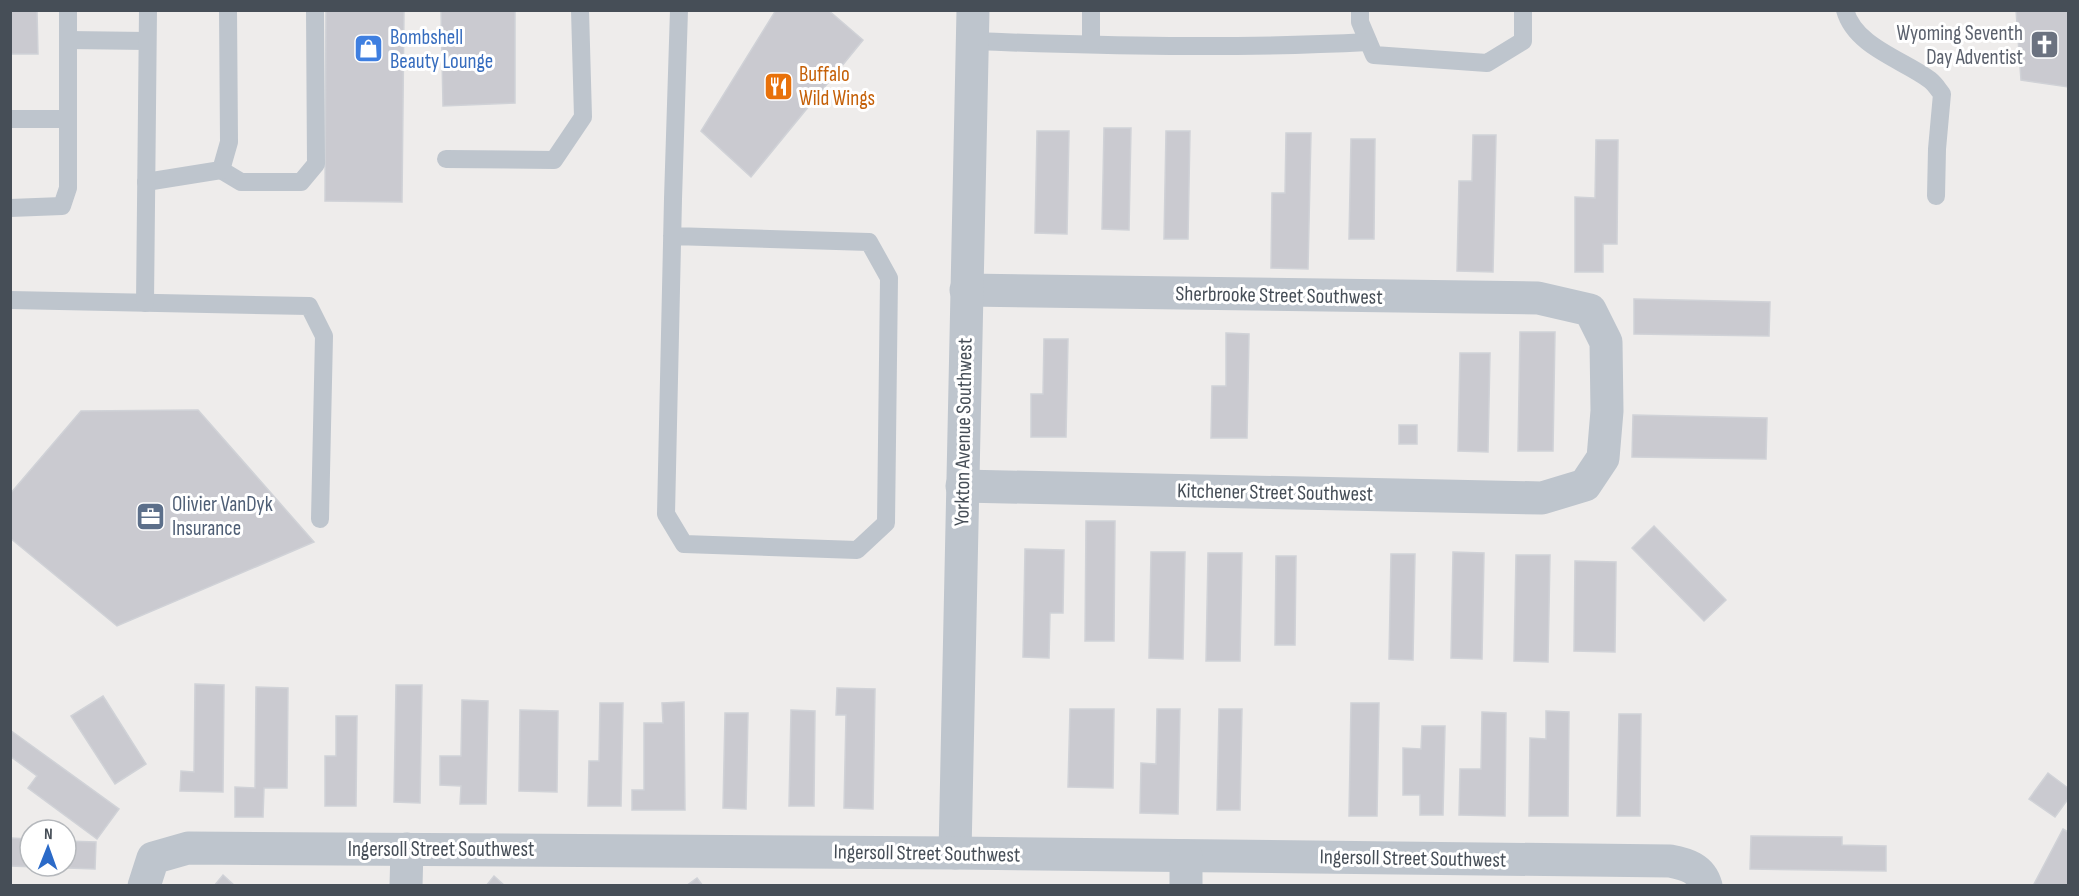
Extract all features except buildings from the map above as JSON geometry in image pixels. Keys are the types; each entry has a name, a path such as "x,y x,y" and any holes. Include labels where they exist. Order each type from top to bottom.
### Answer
{"street":[{"name":"Yorkton Avenue Southwest","path":"955,853 972,26"},
{"name":"Sherbrooke Street Southwest","path":"966,290 1538,298 1590,310 1606,342 1607,411 1603,458 1585,485"},
{"name":"Kitchener Street Southwest","path":"962,486 1542,498 1585,485"},
{"name":"Ingersoll Street Southwest","path":"148,872 188,848 955,853 1186,871 1670,861 1688,864 1702,879"},
{"path":"406,885 407,849"}],"lane":[{"path":"10,208 62,206 68,188 68,10"},
{"path":"145,303 148,10"},
{"path":"221,170 229,142 228,10"},
{"path":"146,182 221,170 241,182 301,182 316,164 315,10"},
{"path":"446,159 554,160 583,117 580,10"},
{"path":"672,236 869,242 889,278 886,523 857,550 684,544 666,514 672,236 679,10"},
{"path":"1091,10 1091,45"},
{"path":"1360,10 1360,22 1374,55 1486,63 1523,41 1523,10"},
{"path":"1845,10 1847,17 1862,36 1879,50 1931,80 1942,94 1936,196"},
{"path":"972,26 1091,45 1295,46 1368,42"},
{"path":"68,40 147,41"},
{"path":"10,119 68,119"},
{"path":"10,300 309,306 324,336 320,519"}],"place":[{"name":"Wyoming Seventh Day Adventist","path":"2044,45"},
{"name":"Bombshell Beauty Lounge","path":"369,49"},
{"name":"Buffalo Wild Wings","path":"778,86"},
{"name":"Olivier VanDyk Insurance","path":"151,516"}]}
